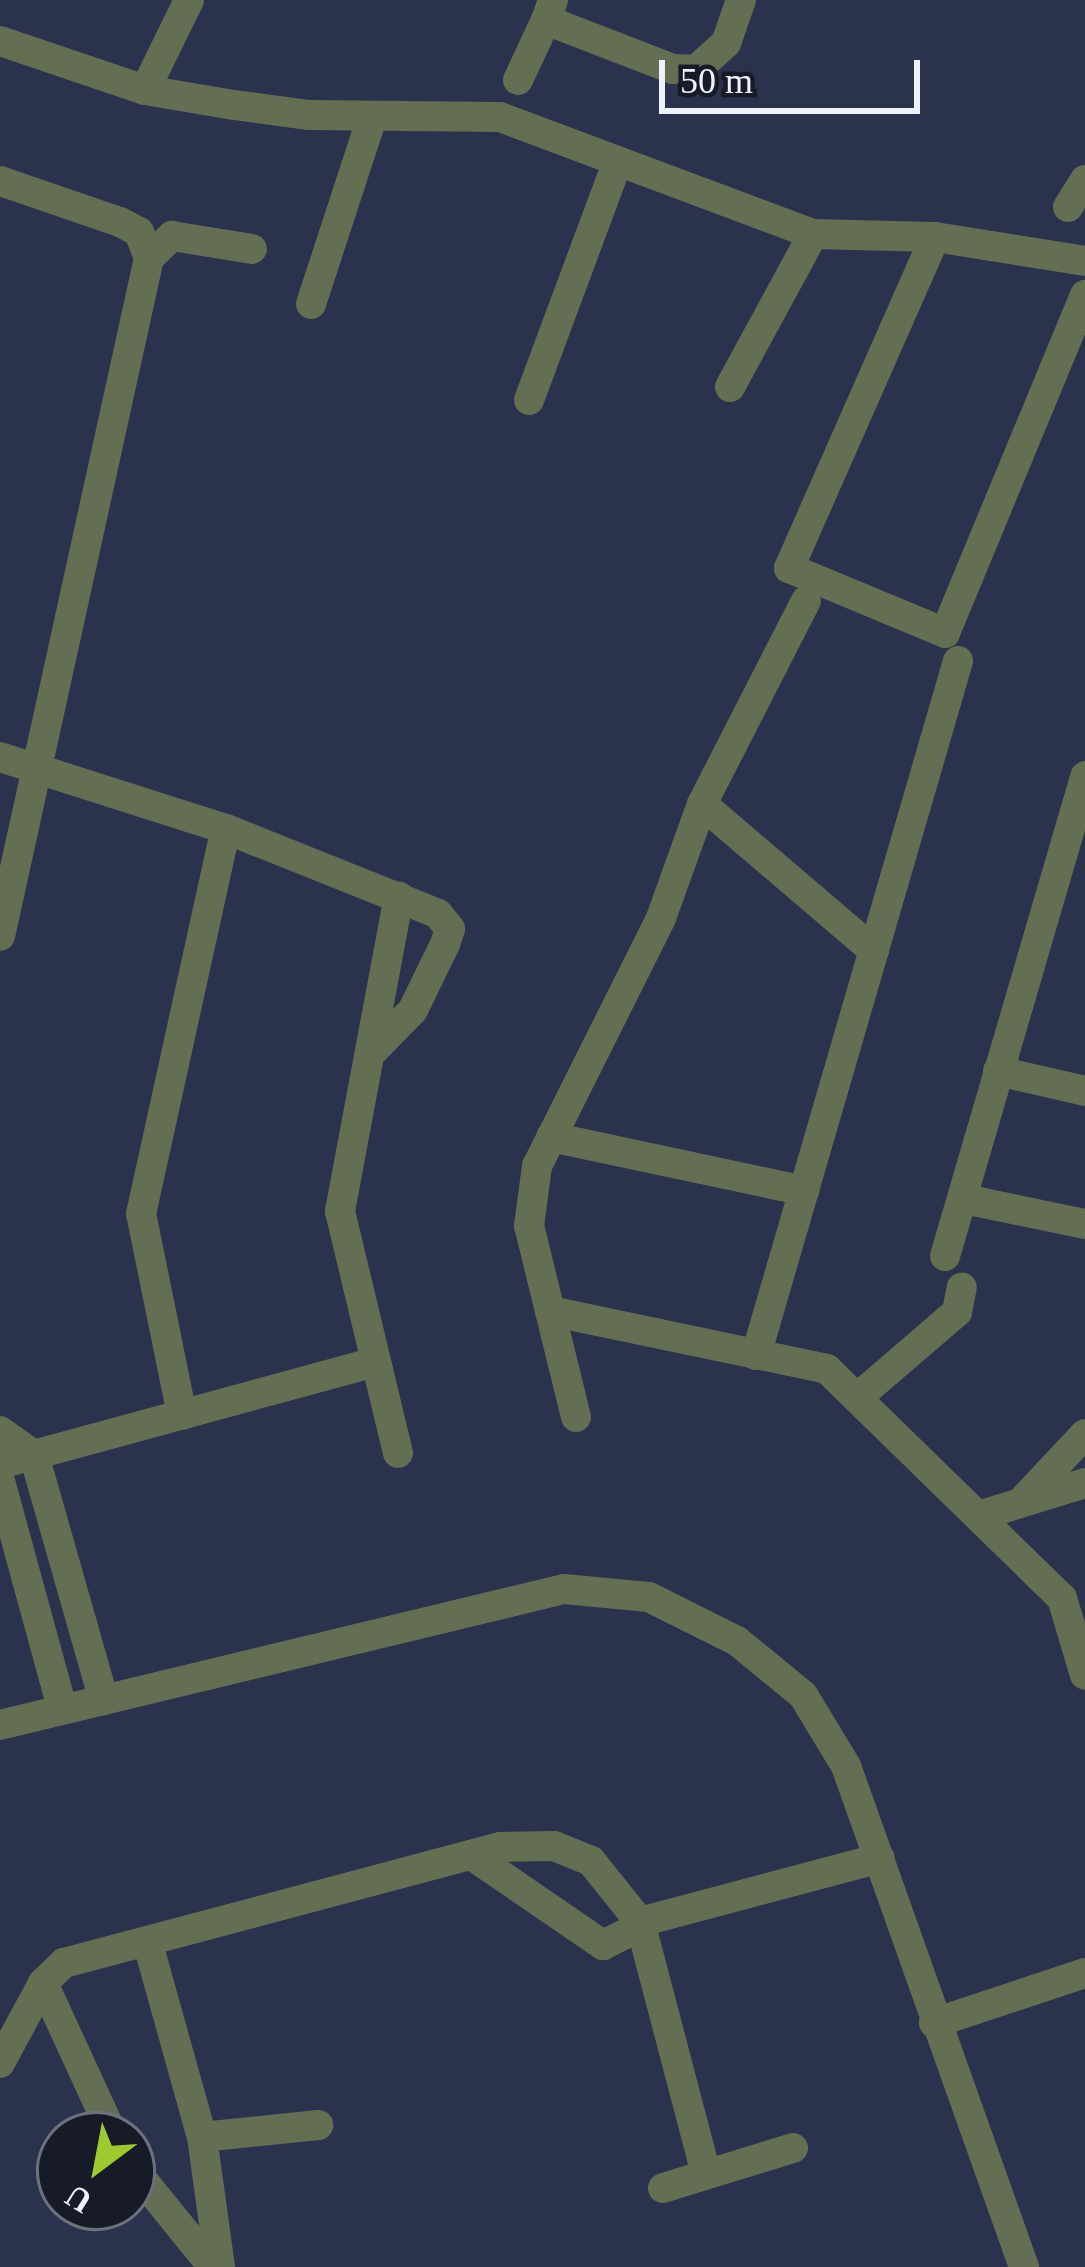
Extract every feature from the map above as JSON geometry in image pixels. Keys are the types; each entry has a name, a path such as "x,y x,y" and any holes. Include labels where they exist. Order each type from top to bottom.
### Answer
{"street":[{"path":"145,90 189,0"},
{"path":"518,80 550,10 674,69 696,70 726,43 741,0"},
{"path":"0,40 145,90 372,117 500,117 813,234 935,237 1085,261"},
{"path":"311,304 372,117"},
{"path":"529,400 617,163"},
{"path":"0,181 120,222 139,232 149,258 0,936"},
{"path":"730,387 813,234"},
{"path":"149,258 172,236 251,249"},
{"path":"935,237 789,568 945,633 1085,295"},
{"path":"576,1417 529,1226 537,1166 662,918 702,804 806,602"},
{"path":"756,1354 958,661"},
{"path":"0,757 226,829 438,914 450,929 413,1010 370,1054"},
{"path":"946,1256 1085,776"},
{"path":"702,804 874,951"},
{"path":"182,1414 141,1214 226,829"},
{"path":"398,1454 371,1363 340,1211 399,896"},
{"path":"998,1071 1085,1091"},
{"path":"551,1137 804,1191"},
{"path":"964,1199 1085,1224"},
{"path":"857,1398 957,1312 962,1287"},
{"path":"550,1311 827,1369 1062,1598 1084,1670"},
{"path":"0,1464 371,1363"},
{"path":"0,1431 34,1455 104,1700"},
{"path":"1020,1504 1085,1434"},
{"path":"0,1481 62,1708"},
{"path":"978,1516 1085,1483"},
{"path":"0,1725 564,1589 649,1597 737,1641 803,1695 846,1766 1024,2267"},
{"path":"0,2063 43,1983 64,1964 473,1856 554,1846 591,1862 639,1924 706,2173"},
{"path":"473,1856 603,1945 639,1924 880,1858"},
{"path":"148,1944 202,2137 216,2267"},
{"path":"934,2023 1085,1973"},
{"path":"43,1983 101,2111"},
{"path":"202,2137 318,2125"},
{"path":"663,2188 793,2148"},
{"path":"156,2196 216,2267"}]}
